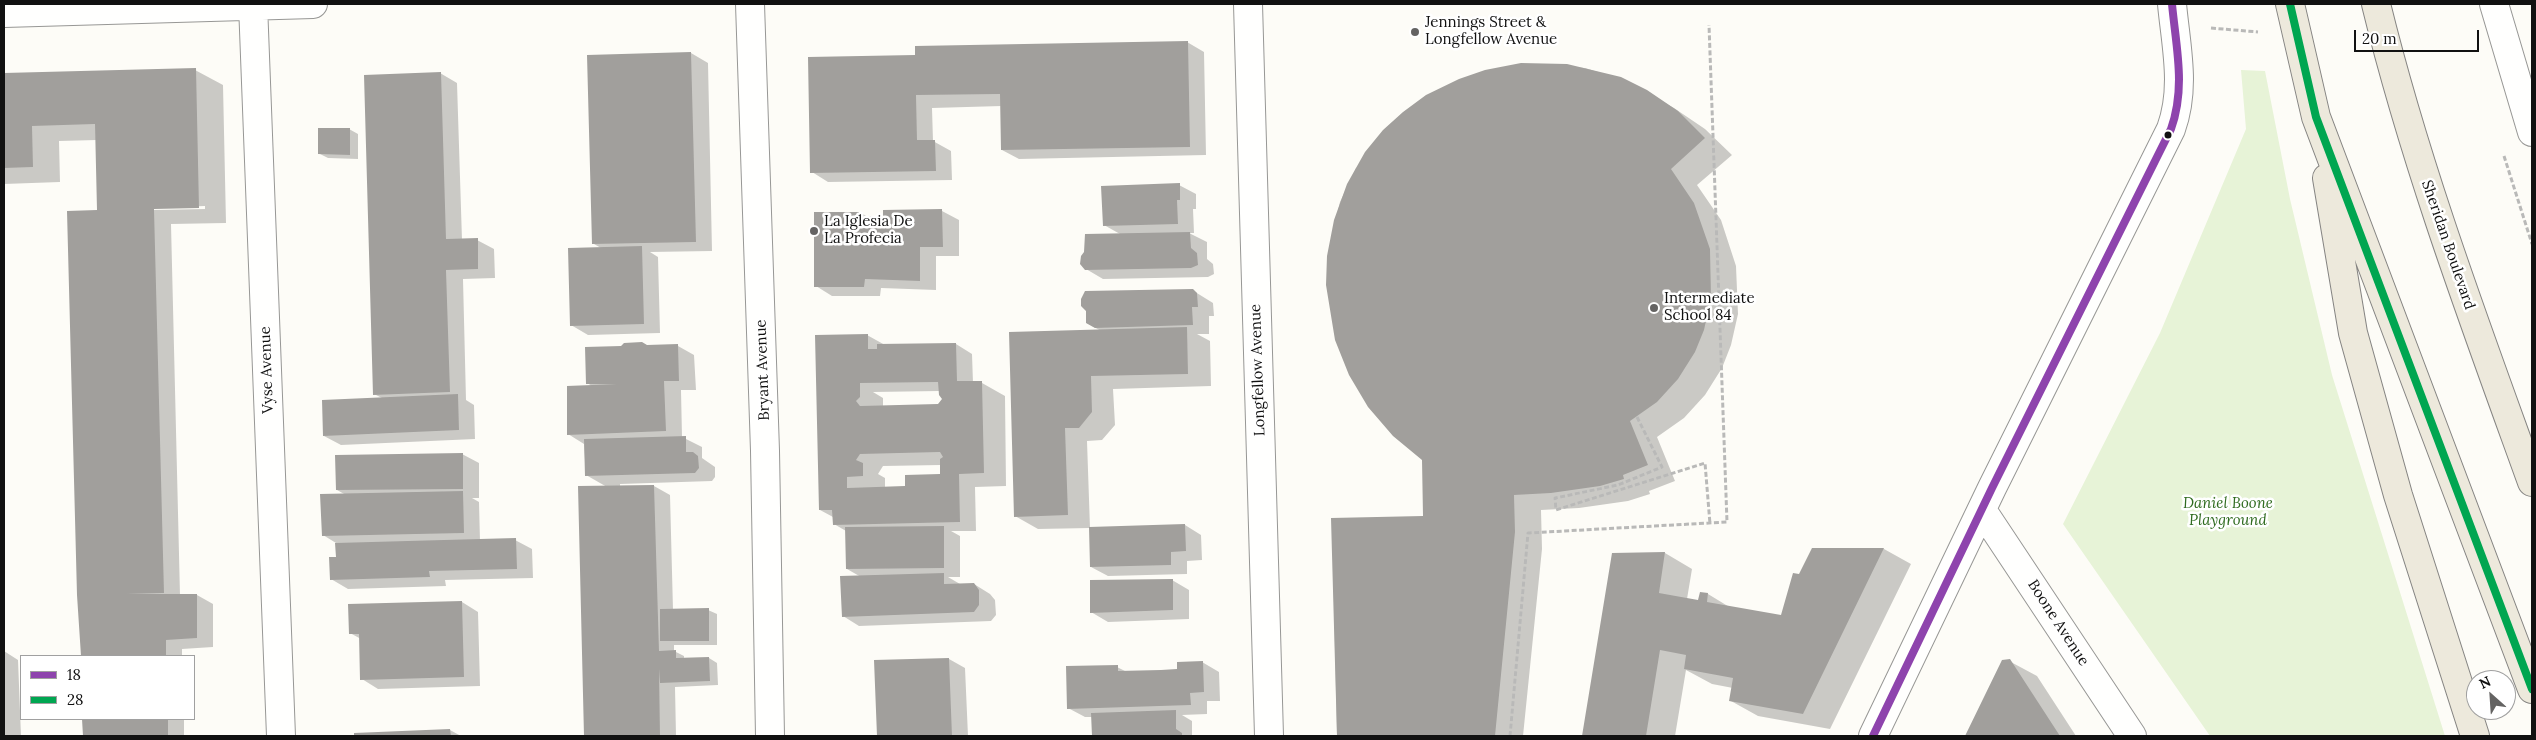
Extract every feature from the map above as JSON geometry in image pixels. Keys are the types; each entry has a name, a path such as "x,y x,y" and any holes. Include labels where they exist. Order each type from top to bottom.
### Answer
{"main road":[{"path":"2290,4 2316,117 2353,333 2398,495 2475,736"},
{"name":"Sheridan Boulevard","path":"2376,4 2406,115 2431,195 2532,482"},
{"path":"2316,117 2532,689"}],"street":[{"path":"4,13 313,4"},
{"name":"Bryant Avenue","path":"750,4 765,451 770,736"},
{"name":"Longfellow Avenue","path":"1248,4 1269,736"},
{"path":"1873,736 1982,510 2172,129 2178,110 2180,72 2172,4"},
{"path":"2494,4 2532,132"},
{"name":"Vyse Avenue","path":"253,5 280,736"},
{"name":"Boone Avenue","path":"1982,510 2132,736"}],"path":[{"path":"1510,736 1528,533 1727,522 1709,25"},
{"path":"2210,28 2258,32"},
{"path":"1637,417 1662,467 1618,485 1555,498 1556,510 1705,462 1710,524"}],"green space":[{"name":"Daniel Boone Playground","path":"2241,70 2265,71 2290,199 2332,375 2445,736 2210,736 2063,524 2160,333 2246,129"}],"building":[{"path":"1188,41 1190,147 1001,150 1000,94 916,95 917,140 935,140 936,171 810,173 808,57 915,55 915,46"},
{"path":"691,52 696,242 592,244 587,55"},
{"path":"1521,63 1567,64 1621,77 1647,90 1678,111 1705,138 1671,169 1694,203 1710,249 1711,298 1704,330 1695,352 1678,379 1657,402 1630,421 1648,465 1623,475 1624,479 1600,486 1551,493 1514,495 1515,532 1495,736 1337,736 1331,518 1423,516 1422,460 1393,436 1368,407 1349,375 1335,340 1326,285 1327,256 1334,220 1347,184 1365,152 1383,130 1403,112 1426,95 1459,79 1485,70"},
{"path":"196,68 199,208 154,209 164,593 127,594 197,594 197,638 166,640 166,655 81,655 77,595 67,211 97,210 95,124 32,126 33,167 4,168 4,73"},
{"path":"441,72 446,239 478,238 478,269 446,270 450,392 373,395 364,75"},
{"path":"318,128 350,128 350,155 318,154"},
{"path":"1180,183 1180,200 1177,200 1178,224 1103,226 1101,186"},
{"path":"942,209 943,247 920,247 920,281 865,279 864,287 814,287 814,212 862,212 862,217 883,216 883,210"},
{"path":"1190,232 1191,248 1197,253 1198,265 1191,268 1085,270 1080,264 1081,256 1084,252 1085,234"},
{"path":"642,246 644,324 570,326 568,248"},
{"path":"1193,289 1197,293 1198,307 1192,307 1193,325 1095,328 1086,323 1086,311 1081,306 1081,299 1085,291"},
{"path":"1187,327 1188,374 1091,376 1092,412 1079,428 1065,428 1068,515 1014,517 1009,332"},
{"path":"868,334 868,349 877,349 877,344 956,343 957,381 982,381 984,473 959,474 960,522 833,525 832,510 819,510 815,335","holes":["938,382 939,395 942,399 938,404 860,406 856,401 860,397 860,383","940,452 943,457 940,459 940,474 905,475 905,486 847,488 847,477 863,476 863,463 856,460 860,454"]},
{"path":"642,342 647,345 678,344 679,381 664,381 666,431 567,435 567,386 617,384 586,384 585,347 621,346 624,343"},
{"path":"458,394 459,430 323,436 322,400"},
{"path":"686,436 686,452 693,452 698,456 699,468 695,473 585,476 584,439"},
{"path":"463,453 463,489 336,490 335,455"},
{"path":"654,485 659,651 676,650 676,658 709,657 710,681 660,683 659,669 660,736 584,736 578,486"},
{"path":"463,491 464,533 322,536 320,494"},
{"path":"1185,524 1186,551 1171,552 1171,565 1090,567 1089,527"},
{"path":"944,526 944,568 846,569 845,527"},
{"path":"516,538 517,569 429,571 430,577 330,580 329,557 336,557 335,543"},
{"path":"1812,548 1884,548 1803,714 1729,701 1733,678 1684,669 1686,655 1660,650 1646,736 1582,736 1612,553 1665,552 1659,593 1698,600 1700,592 1708,593 1707,602 1781,615 1793,573 1799,574"},
{"path":"944,573 944,584 974,583 979,590 979,605 974,612 842,617 840,576"},
{"path":"1173,579 1173,610 1090,613 1090,580"},
{"path":"462,601 464,677 360,680 359,634 349,634 348,604"},
{"path":"709,608 709,641 660,641 660,609"},
{"path":"949,658 952,736 877,736 874,660"},
{"path":"2010,659 2060,736 1965,736 2002,660"},
{"path":"1203,661 1204,692 1190,693 1191,705 1067,709 1066,666 1118,665 1118,671 1161,670 1177,669 1177,662"},
{"path":"1176,710 1176,729 1182,733 1182,736 1092,736 1091,713"},
{"path":"82,720 168,720 168,736 83,736"},
{"path":"450,729 451,736 354,736 354,733"}],"transit line":[{"name":"18","path":"1873,736 1992,488 2171,129 2176,113 2179,82 2172,4"},
{"name":"28","path":"2290,4 2316,117 2532,689"}],"place":[{"name":"Jennings Street & Longfellow Avenue","path":"1415,32"},
{"name":"La Iglesia De La Profecia","path":"814,231"},
{"name":"Intermediate School 84","path":"1654,308"}]}
